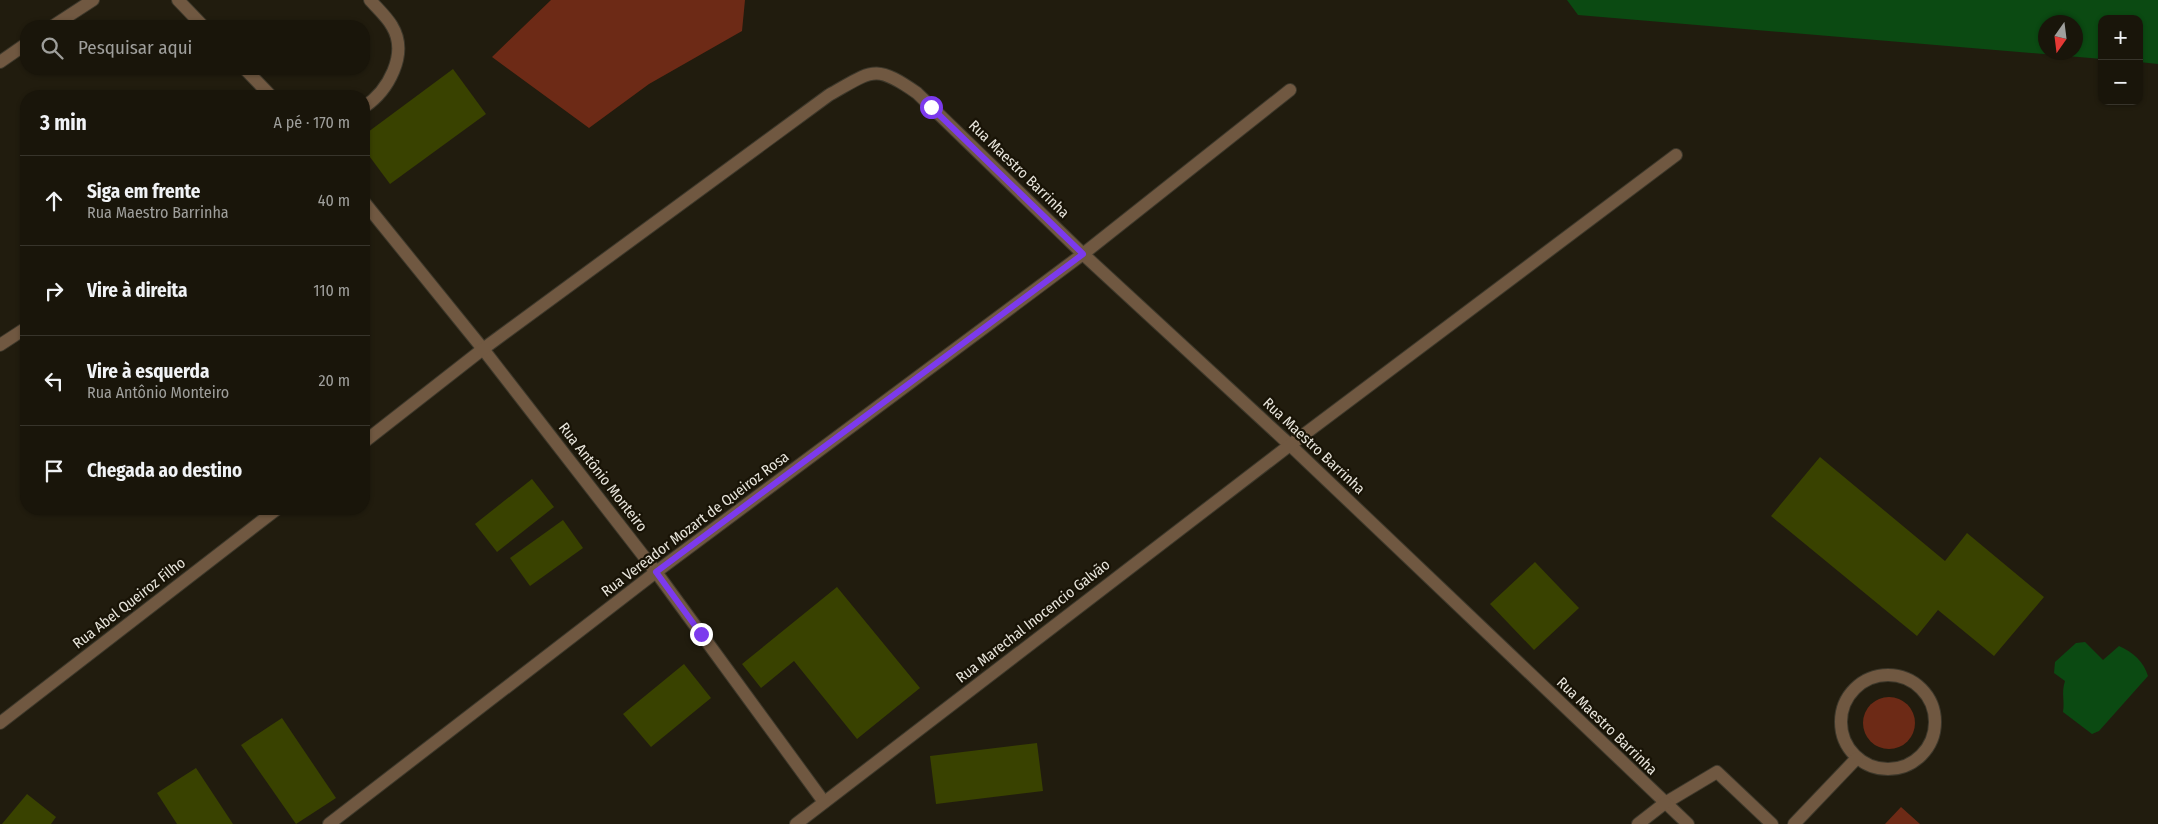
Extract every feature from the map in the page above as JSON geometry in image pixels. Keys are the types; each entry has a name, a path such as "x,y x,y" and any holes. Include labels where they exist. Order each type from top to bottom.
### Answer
{"street":[{"path":"62,20 93,0"},
{"path":"178,0 197,20"},
{"path":"370,0 392,26 398,51 396,68 370,100"},
{"path":"0,62 20,48"},
{"name":"Rua Maestro Barrinha","path":"483,350 829,95 866,75 881,72 894,77 917,93 1083,254 1290,445 1688,824"},
{"path":"250,75 265,90"},
{"name":"Rua Vereador Mozart de Queiroz Rosa","path":"329,824 656,572 1083,254 1290,90"},
{"name":"Rua Marechal Inocencio Galvão","path":"796,824 1290,445 1676,155"},
{"name":"Rua Antônio Monteiro","path":"370,209 483,350 656,572 824,802"},
{"path":"0,345 20,332"},
{"path":"370,437 483,350"},
{"name":"Rua Abel Queiroz Filho","path":"0,723 269,515"},
{"path":"1883,675 1898,676 1913,682 1925,692 1933,706 1936,721 1934,736 1927,750 1916,761 1901,768 1886,770 1871,766 1857,758 1847,746 1841,732 1841,716 1846,701 1855,689 1868,680 1883,675"},
{"path":"1794,824 1857,758"},
{"path":"1638,824 1665,803 1717,772 1772,824"}],"shaded area":[{"path":"551,0 745,0 742,31 649,84 589,128 492,57"},
{"path":"1567,0 2158,0 2158,64 2143,62 2143,15 2098,15 2098,59 2083,57 2083,15 2038,15 2038,54 1578,15"},
{"path":"2085,642 2103,660 2119,646 2124,648 2141,662 2148,676 2099,731 2092,734 2063,712 2065,681 2054,673 2055,662 2076,643"},
{"path":"1884,697 1894,697 1908,704 1915,718 1915,728 1908,742 1894,749 1884,749 1874,745 1867,738 1863,728 1863,718 1867,708 1874,701"},
{"path":"1901,807 1920,824 1885,824"}],"building":[{"path":"453,69 486,114 390,184 370,157 370,131"},
{"path":"1820,457 1945,561 1967,533 2044,597 1994,656 1938,610 1917,636 1771,516"},
{"path":"532,479 554,507 497,552 475,524"},
{"path":"563,520 583,548 530,586 510,558"},
{"path":"1535,562 1579,608 1534,650 1490,604"},
{"path":"837,587 920,688 857,739 794,661 761,688 742,664"},
{"path":"684,664 711,698 651,747 623,714"},
{"path":"282,718 336,798 296,824 241,745"},
{"path":"1037,743 1043,791 936,804 930,756"},
{"path":"196,768 233,824 177,824 157,793"},
{"path":"27,794 56,817 51,824 2,824"}],"route":[{"path":"701,634 656,572 1083,254 931,107"}]}
